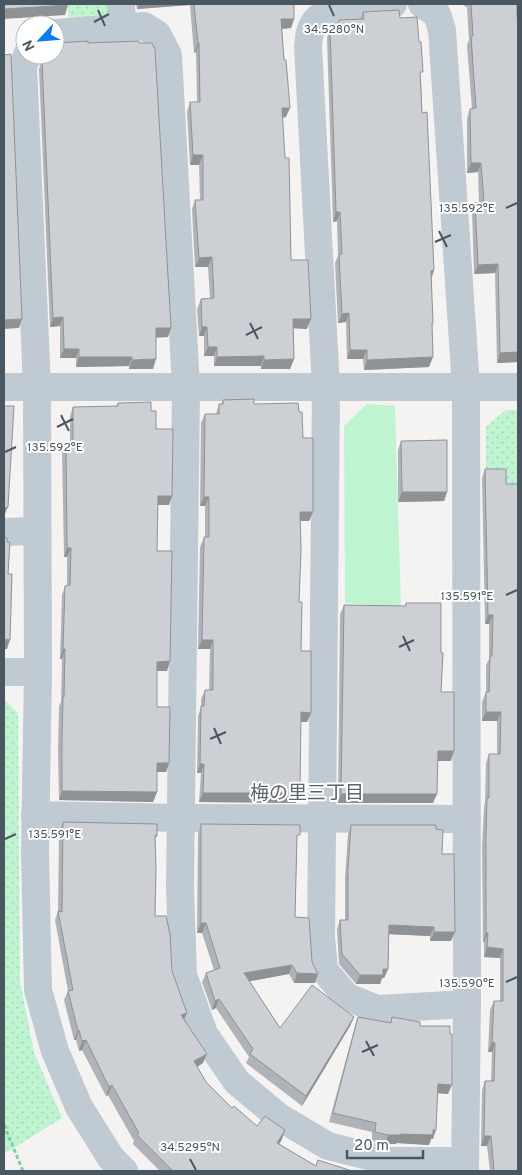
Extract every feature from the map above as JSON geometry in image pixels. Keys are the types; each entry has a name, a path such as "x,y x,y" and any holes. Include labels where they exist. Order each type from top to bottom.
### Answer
{"street":[{"path":"394,4 335,10 324,14 314,22 308,46 326,387 321,937 324,970 347,997 377,1009 467,1004"},
{"path":"65,30 121,15 157,34 168,55 186,386 180,888 183,975 204,1034 237,1082 278,1118 328,1146 388,1161 465,1166 467,1004 466,387 442,30 437,14 425,5"},
{"path":"24,65 37,387 38,672 36,815 38,990 54,1051 79,1107 111,1158 124,1171"},
{"path":"4,387 518,387"},
{"path":"4,532 37,531"},
{"path":"4,672 38,672"},
{"path":"36,815 181,818 467,819"}],"path":[{"path":"4,1125 22,1171"}],"green space":[{"path":"68,4 113,4 114,19 69,22"},
{"path":"367,404 395,406 401,607 345,603 344,426"},
{"path":"506,410 518,410 518,485 486,485 486,427"},
{"path":"4,699 18,713 20,981 34,1052 62,1118 6,1153 4,1150"}],"building":[{"path":"4,4 68,4 68,5 4,9"},
{"path":"194,4 294,4 294,19 281,19 290,108 282,108 285,158 289,158 291,260 308,260 311,319 293,319 294,359 264,360 264,356 217,357 217,347 208,347 207,327 202,327 201,299 214,298 212,257 199,258 195,200 203,200 203,155 193,155 190,102 200,102 199,43"},
{"path":"471,4 517,4 518,352 500,353 498,264 478,265 475,203 484,202 481,163 471,163 470,109 476,108 471,36 473,36"},
{"path":"399,10 400,18 417,17 419,42 421,42 423,72 420,72 422,113 427,112 434,270 431,271 433,357 367,360 367,350 350,350 349,313 342,314 339,254 342,254 340,212 336,212 330,29 339,28 339,20 364,19 363,12"},
{"path":"139,41 139,43 152,43 155,49 171,328 156,328 156,359 132,360 132,357 79,357 79,349 64,349 63,317 53,318 42,65 65,65 65,42"},
{"path":"11,54 22,319 4,320 4,55"},
{"path":"254,399 254,404 298,403 299,412 302,412 303,438 313,438 313,512 300,512 299,602 302,602 301,651 311,651 311,713 301,712 300,793 203,793 204,764 200,764 201,706 204,706 205,690 213,690 213,640 202,640 204,537 209,537 209,497 204,497 205,414 219,414 219,404 223,404 223,400"},
{"path":"151,402 151,411 156,411 156,429 173,429 172,496 158,496 157,551 172,551 170,661 157,662 157,707 170,707 169,763 157,763 157,792 62,791 65,586 70,585 71,548 67,548 66,442 73,442 73,407 118,406 118,403"},
{"path":"4,406 14,406 8,507 4,508"},
{"path":"447,440 447,492 402,492 401,441"},
{"path":"485,469 506,469 506,484 518,484 518,1171 494,1171 491,1136 484,1136 485,1081 494,1081 495,1043 492,1042 494,1001 503,1001 503,949 487,947 488,933 486,933 486,837 487,797 489,798 489,754 500,754 501,712 486,712 486,692 489,692 490,656 492,656 493,615 488,615"},
{"path":"4,537 7,538 7,542 10,542 8,574 12,574 10,640 4,639"},
{"path":"406,603 441,603 441,653 443,653 441,692 454,692 454,751 438,751 437,794 341,794 344,605 406,606"},
{"path":"63,822 157,824 157,836 155,835 155,916 166,916 170,934 172,971 187,1013 181,1015 207,1054 194,1061 206,1082 232,1108 234,1106 257,1126 265,1116 285,1130 277,1143 316,1166 318,1160 352,1171 173,1171 137,1135 139,1133 112,1085 109,1087 86,1040 82,1041 68,991 73,990 58,911 62,912"},
{"path":"201,824 300,825 300,835 297,835 295,917 309,918 312,962 318,974 297,973 292,965 244,973 280,1028 312,985 354,1017 306,1096 250,1054 253,1049 219,999 215,1001 206,973 220,968 206,923 201,923"},
{"path":"351,825 436,825 436,829 443,830 442,854 454,854 455,932 434,932 434,927 389,925 388,969 383,969 383,975 360,975 342,954 340,920 348,920 348,869"},
{"path":"358,1017 391,1023 392,1017 420,1022 420,1026 450,1026 450,1034 452,1034 452,1085 438,1084 436,1130 433,1130 433,1135 388,1135 375,1132 376,1123 333,1113"}],"district":[{"name":"梅の里三丁目","path":"307,792"}]}
